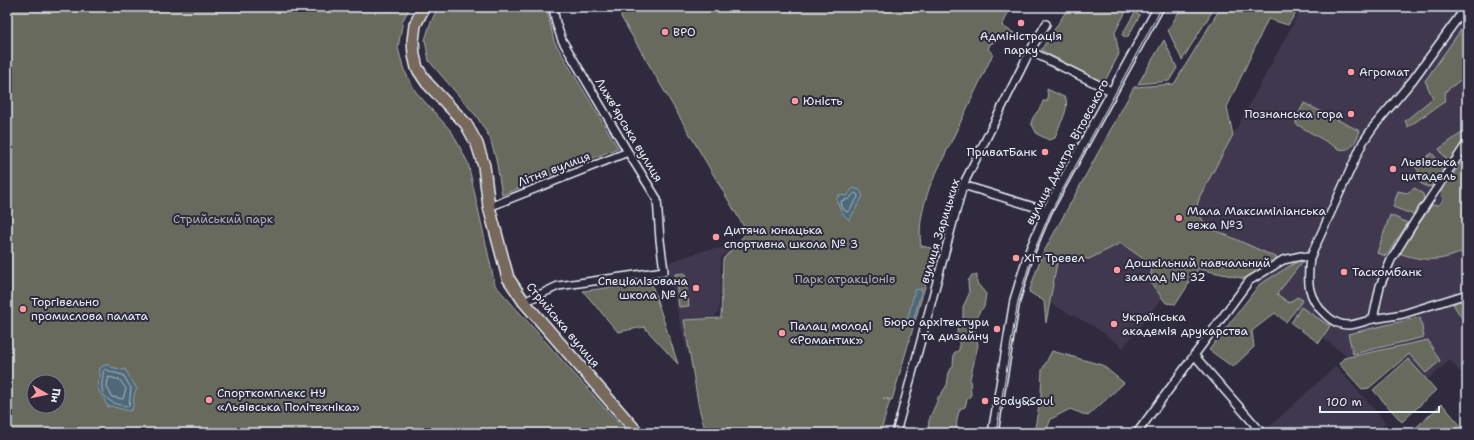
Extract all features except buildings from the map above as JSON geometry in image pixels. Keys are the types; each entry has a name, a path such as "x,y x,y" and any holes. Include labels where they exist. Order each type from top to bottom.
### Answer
{"main road":[{"name":"Стрийська вулиця","path":"424,7 415,25 413,41 417,68 427,83 466,124 477,144 484,166 489,207 508,278 524,302 638,433"},
{"name":"вулиця Дмитра Вітовського","path":"993,433 1015,300 1029,254 1047,211 1159,7"}],"street":[{"name":"Лижвʼярська вулиця","path":"524,302 558,286 664,271 657,199 562,40 556,23 553,7"},
{"path":"1466,7 1412,81 1374,126 1363,142 1310,258 1308,275 1311,295 1316,306 1328,318 1339,323 1349,325 1404,314 1467,294"},
{"name":"вулиця Зарицьких","path":"896,433 963,185 1030,51 1046,24"},
{"path":"1030,51 1113,92"},
{"path":"1373,319 1380,286 1391,260 1467,143"},
{"name":"Літня вулиця","path":"489,207 628,152"},
{"path":"963,185 1047,211"},
{"path":"1137,433 1249,281 1283,260 1300,256 1310,258"},
{"path":"1194,355 1262,433"}],"shaded area":[{"path":"1302,7 1467,7 1467,380 1450,360 1427,380 1408,359 1359,366 1265,293 1206,226 1196,210 1200,196"},
{"path":"1121,243 1152,265 1150,282 1162,298 1123,348 1095,327 1049,303 1058,257 1089,259"},
{"name":"Спеціалізована школа № 4","path":"731,247 721,258 719,310 705,331 702,348 687,351 666,263 706,250"},
{"path":"1336,366 1385,422 1377,433 1269,433 1266,430"}],"green space":[{"name":"Стрийський парк","path":"7,7 410,7 403,20 398,48 404,70 416,92 452,132 468,163 495,285 627,433 7,433"},
{"path":"438,7 548,7 548,14 554,41 618,148 502,195 496,159 490,138 477,117 429,61 425,40 430,24"},
{"name":"Парк атракціонів","path":"622,7 1011,7 1002,26 1014,33 990,44 988,49 993,54 927,194 923,209 920,238 921,246 931,248 934,251 934,256 892,400 883,398 890,400 881,431 875,429 873,433 706,433 699,408 684,320 721,318 723,259 747,232 621,17"},
{"path":"1069,7 1128,8 1115,32 1119,54 1104,83 1041,50"},
{"path":"1182,7 1215,7 1182,60 1168,30"},
{"path":"1221,7 1300,7 1288,25 1268,19 1227,107 1233,135 1200,196 1196,209 1206,226 1280,259 1246,279 1198,269 1176,304 1166,303 1150,282 1152,265 1121,243 1089,259 1058,257 1046,323 1044,301 1029,292 1041,257 1134,87 1174,84"},
{"path":"1135,12 1140,15 1127,38 1122,35"},
{"path":"1467,21 1467,75 1446,91 1444,102 1408,127 1405,121 1433,98 1425,81"},
{"path":"1164,40 1177,68 1169,81 1138,84"},
{"path":"1047,89 1066,98 1067,103 1065,113 1055,138 1049,140 1037,134 1031,123 1043,101 1048,101"},
{"path":"1304,103 1360,131 1350,148 1343,150 1339,149 1296,124 1296,119"},
{"path":"1463,132 1466,137 1449,163 1439,149"},
{"path":"1432,153 1444,169 1433,186 1427,187 1419,182 1419,172 1415,166"},
{"path":"1467,154 1467,249 1450,256 1434,259 1417,258 1399,253 1432,205 1438,205 1442,202 1441,192"},
{"path":"1415,188 1423,194 1424,199 1414,215 1393,207 1398,191 1407,193"},
{"path":"1390,215 1408,223 1386,256 1377,253"},
{"path":"1298,261 1303,261 1277,294 1289,303 1297,297 1303,300 1286,322 1275,313 1252,331 1254,347 1233,367 1209,350 1259,285"},
{"path":"685,273 689,306 679,307 675,274"},
{"path":"972,275 977,275 977,283 986,294 984,307 979,312 975,325 978,345 970,379 971,395 967,400 965,407 961,408 959,411 956,433 930,433 928,424 929,420 938,397 947,385 949,372 953,366 954,353 959,350 957,331 959,324 963,320 963,307 969,294 968,281"},
{"path":"651,282 678,364 644,327 618,332 583,291"},
{"path":"1460,300 1467,311 1467,326 1453,304"},
{"path":"1301,307 1330,326 1319,343 1291,323"},
{"path":"1420,317 1424,337 1353,354 1348,334"},
{"path":"1428,340 1440,361 1426,373 1409,354 1369,388 1362,389 1339,364 1344,358"},
{"path":"1052,351 1102,365 1124,383 1088,416 1070,409 1051,419 1045,433 1034,433 1041,394 1042,370"},
{"path":"1408,359 1436,390 1402,422 1373,390"},
{"path":"1442,404 1467,433 1410,433"}],"water":[{"path":"853,188 860,190 863,196 849,220 843,214 836,200 839,195 847,196"},
{"path":"922,289 913,322 907,321 915,290"},
{"path":"105,365 109,365 113,368 115,367 116,369 125,369 137,389 132,410 129,411 110,406 108,407 97,387 97,382 100,376 100,368"}],"tram line":[{"path":"996,433 1018,301 1032,256 1050,213 1162,7"}],"place":[{"name":"Адміністрація парку","path":"1021,23"},
{"name":"ВРО","path":"665,32"},
{"name":"Агромат","path":"1351,72"},
{"name":"Юність","path":"795,101"},
{"name":"Познанська гора","path":"1351,114"},
{"name":"ПриватБанк","path":"1045,152"},
{"name":"Львівська цитадель","path":"1393,169"},
{"name":"Мала Максиміліанська вежа №3","path":"1179,218"},
{"name":"Дитяча юнацька спортивна школа № 3","path":"716,237"},
{"name":"Хіт Тревел","path":"1016,258"},
{"name":"Дошкільний навчальний заклад № 32","path":"1117,270"},
{"name":"Таскомбанк","path":"1344,272"},
{"name":"Спеціалізована школа № 4","path":"696,288"},
{"name":"Торгівельно промислова палата","path":"23,309"},
{"name":"Українська академія друкарства","path":"1114,324"},
{"name":"Бюро архітектури та дизайну","path":"997,329"},
{"name":"Палац молоді «Романтик»","path":"782,333"},
{"name":"Спорткомплекс НУ «Львівська Політехніка»","path":"209,400"},
{"name":"Body&Soul","path":"985,401"}]}
